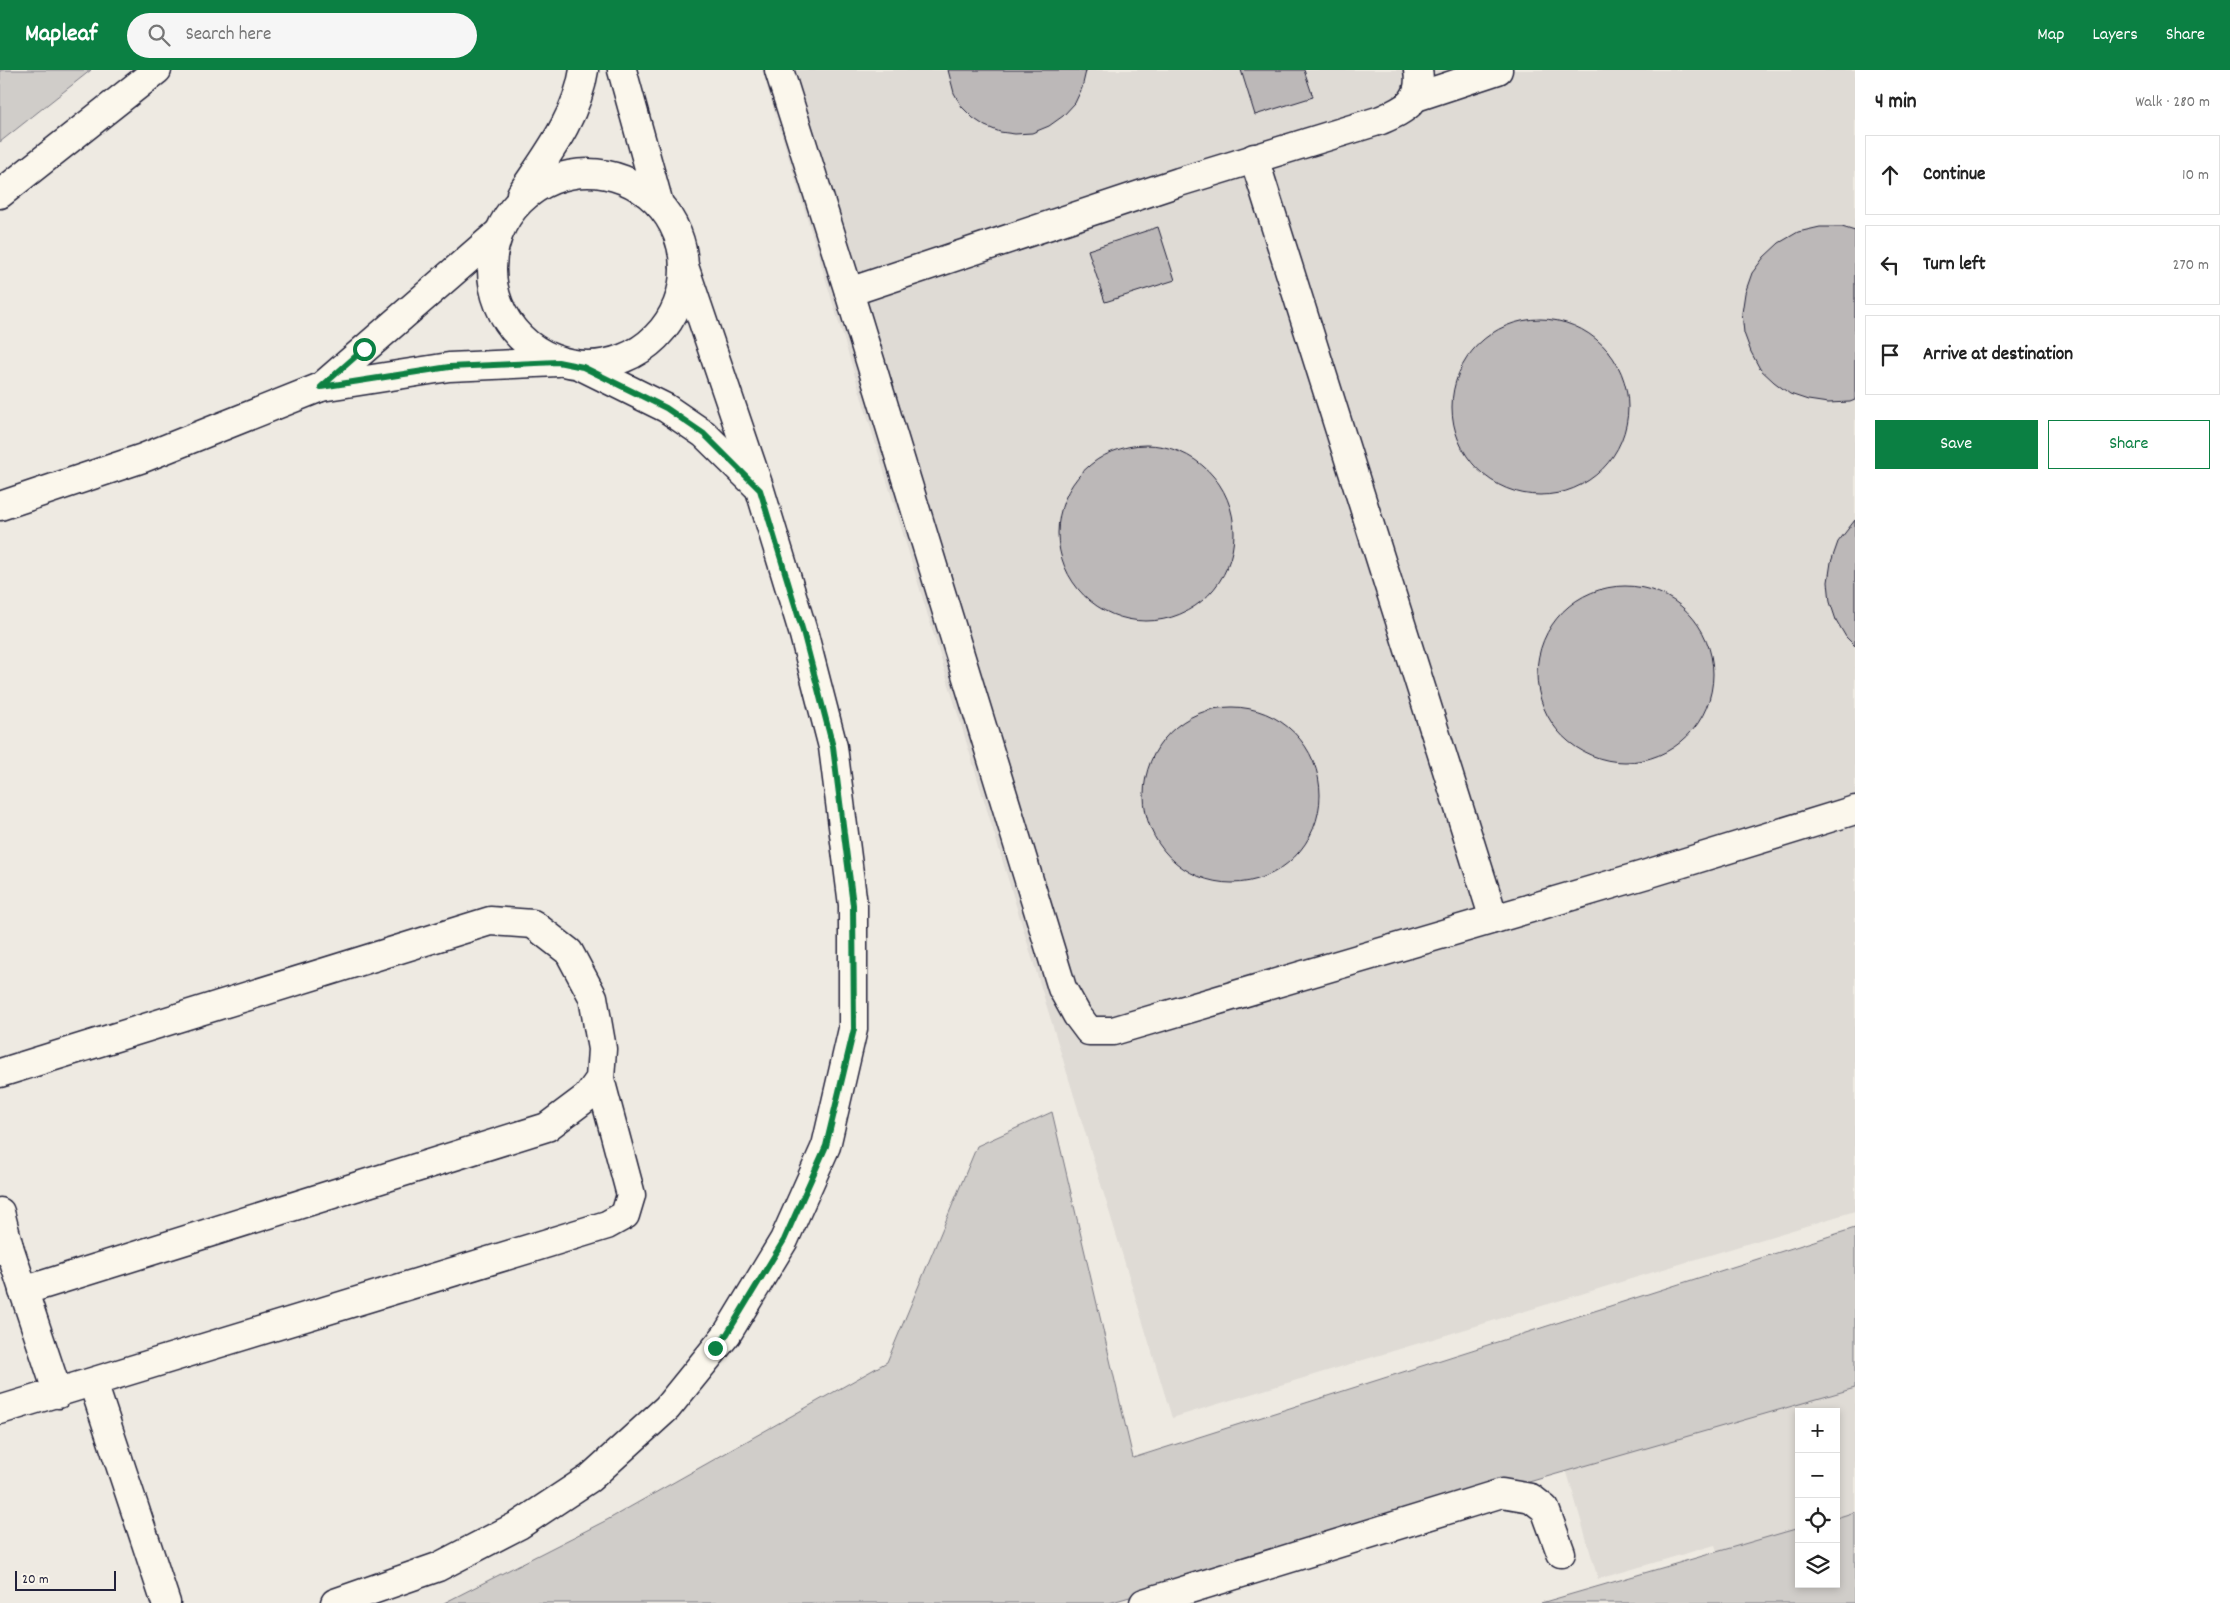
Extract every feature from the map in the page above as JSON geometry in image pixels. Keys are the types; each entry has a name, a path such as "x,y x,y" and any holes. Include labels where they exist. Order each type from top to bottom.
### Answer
{"street":[{"path":"0,194 156,70"},
{"path":"584,70 581,90 565,127 503,224 491,264 495,296 508,325 530,347 666,408 704,434 760,490"},
{"path":"622,70 659,204"},
{"path":"779,70 1062,988 1077,1015 1089,1031 1113,1031 1855,810"},
{"path":"1416,97 1419,78 1418,70"},
{"path":"849,292 1254,158 1381,120 1404,110 1416,97 1498,70"},
{"path":"1254,158 1494,919"},
{"path":"321,387 503,224 528,193 552,178 580,172 609,175 636,186 659,204 672,222 681,243 684,266 760,490 804,635 833,747 853,905 854,1029 826,1146 784,1240 733,1325 667,1408 590,1478 519,1524 438,1567 336,1603"},
{"path":"0,506 143,458 321,387 449,367 615,363 644,349 666,327 681,298 684,266"},
{"path":"0,1073 490,920 533,924 569,952 593,997 602,1049 600,1079 631,1195 625,1214 607,1225 58,1394 0,1410"},
{"path":"23,1290 547,1127 587,1096 600,1079"},
{"path":"0,1212 5,1249 23,1290 58,1394"},
{"path":"93,1383 166,1603"},
{"path":"1144,1603 1502,1493 1531,1498 1545,1509 1561,1553"}],"shaded area":[{"path":"0,70 91,70 0,142"},
{"path":"762,70 1855,70 1855,1211 1172,1418"},
{"path":"1052,1112 1133,1458 1855,1228 1855,1388 1109,1603 444,1603 607,1520 887,1362 977,1146"},
{"path":"1855,1377 1855,1545 1840,1550 1840,1408 1795,1408 1795,1563 1727,1583 1715,1545 1598,1579 1564,1462"},
{"path":"1855,1512 1855,1603 1541,1603 1795,1529 1795,1588 1840,1588 1840,1517"}],"building":[{"path":"948,70 1086,71 1082,88 1075,103 1063,116 1049,126 1032,133 1015,134 1000,132 985,126 973,118 962,107 954,93"},
{"path":"1241,70 1304,70 1313,97 1255,115"},
{"path":"1158,227 1175,280 1105,302 1088,250"},
{"path":"1820,227 1842,227 1855,231 1855,400 1850,402 1828,403 1808,400 1790,394 1760,369 1744,333 1742,313 1745,293 1752,273 1764,257 1779,243 1798,232"},
{"path":"1540,319 1566,323 1581,329 1596,339 1608,351 1618,366 1624,381 1628,407 1624,433 1618,448 1608,463 1596,475 1581,485 1566,491 1540,495 1514,491 1499,485 1484,475 1472,463 1462,448 1456,433 1452,407 1456,381 1462,366 1472,351 1484,339 1499,329 1514,323"},
{"path":"1146,445 1172,449 1187,455 1202,465 1214,477 1224,492 1230,507 1234,533 1230,559 1224,574 1214,589 1202,601 1187,611 1172,617 1146,621 1120,617 1105,611 1090,601 1078,589 1068,574 1062,559 1058,533 1062,507 1068,492 1078,477 1090,465 1105,455 1120,449"},
{"path":"1855,520 1855,646 1846,637 1836,620 1830,602 1828,582 1831,562 1838,542"},
{"path":"1625,586 1651,590 1666,596 1681,606 1693,618 1703,633 1709,648 1713,674 1709,700 1703,715 1693,730 1681,742 1666,752 1651,758 1625,762 1599,758 1584,752 1569,742 1557,730 1547,715 1541,700 1537,674 1541,648 1547,633 1557,618 1569,606 1584,596 1599,590"},
{"path":"1232,707 1266,714 1288,727 1300,739 1316,769 1320,795 1313,829 1300,851 1288,863 1258,879 1232,883 1198,876 1176,863 1164,851 1148,821 1144,795 1151,761 1164,739 1176,727 1206,711"}],"route":[{"path":"364,349 321,387 449,367 558,362 583,367 666,408 704,434 760,490 804,635 833,747 853,905 854,1029 826,1146 784,1240 727,1334 715,1348"}]}
